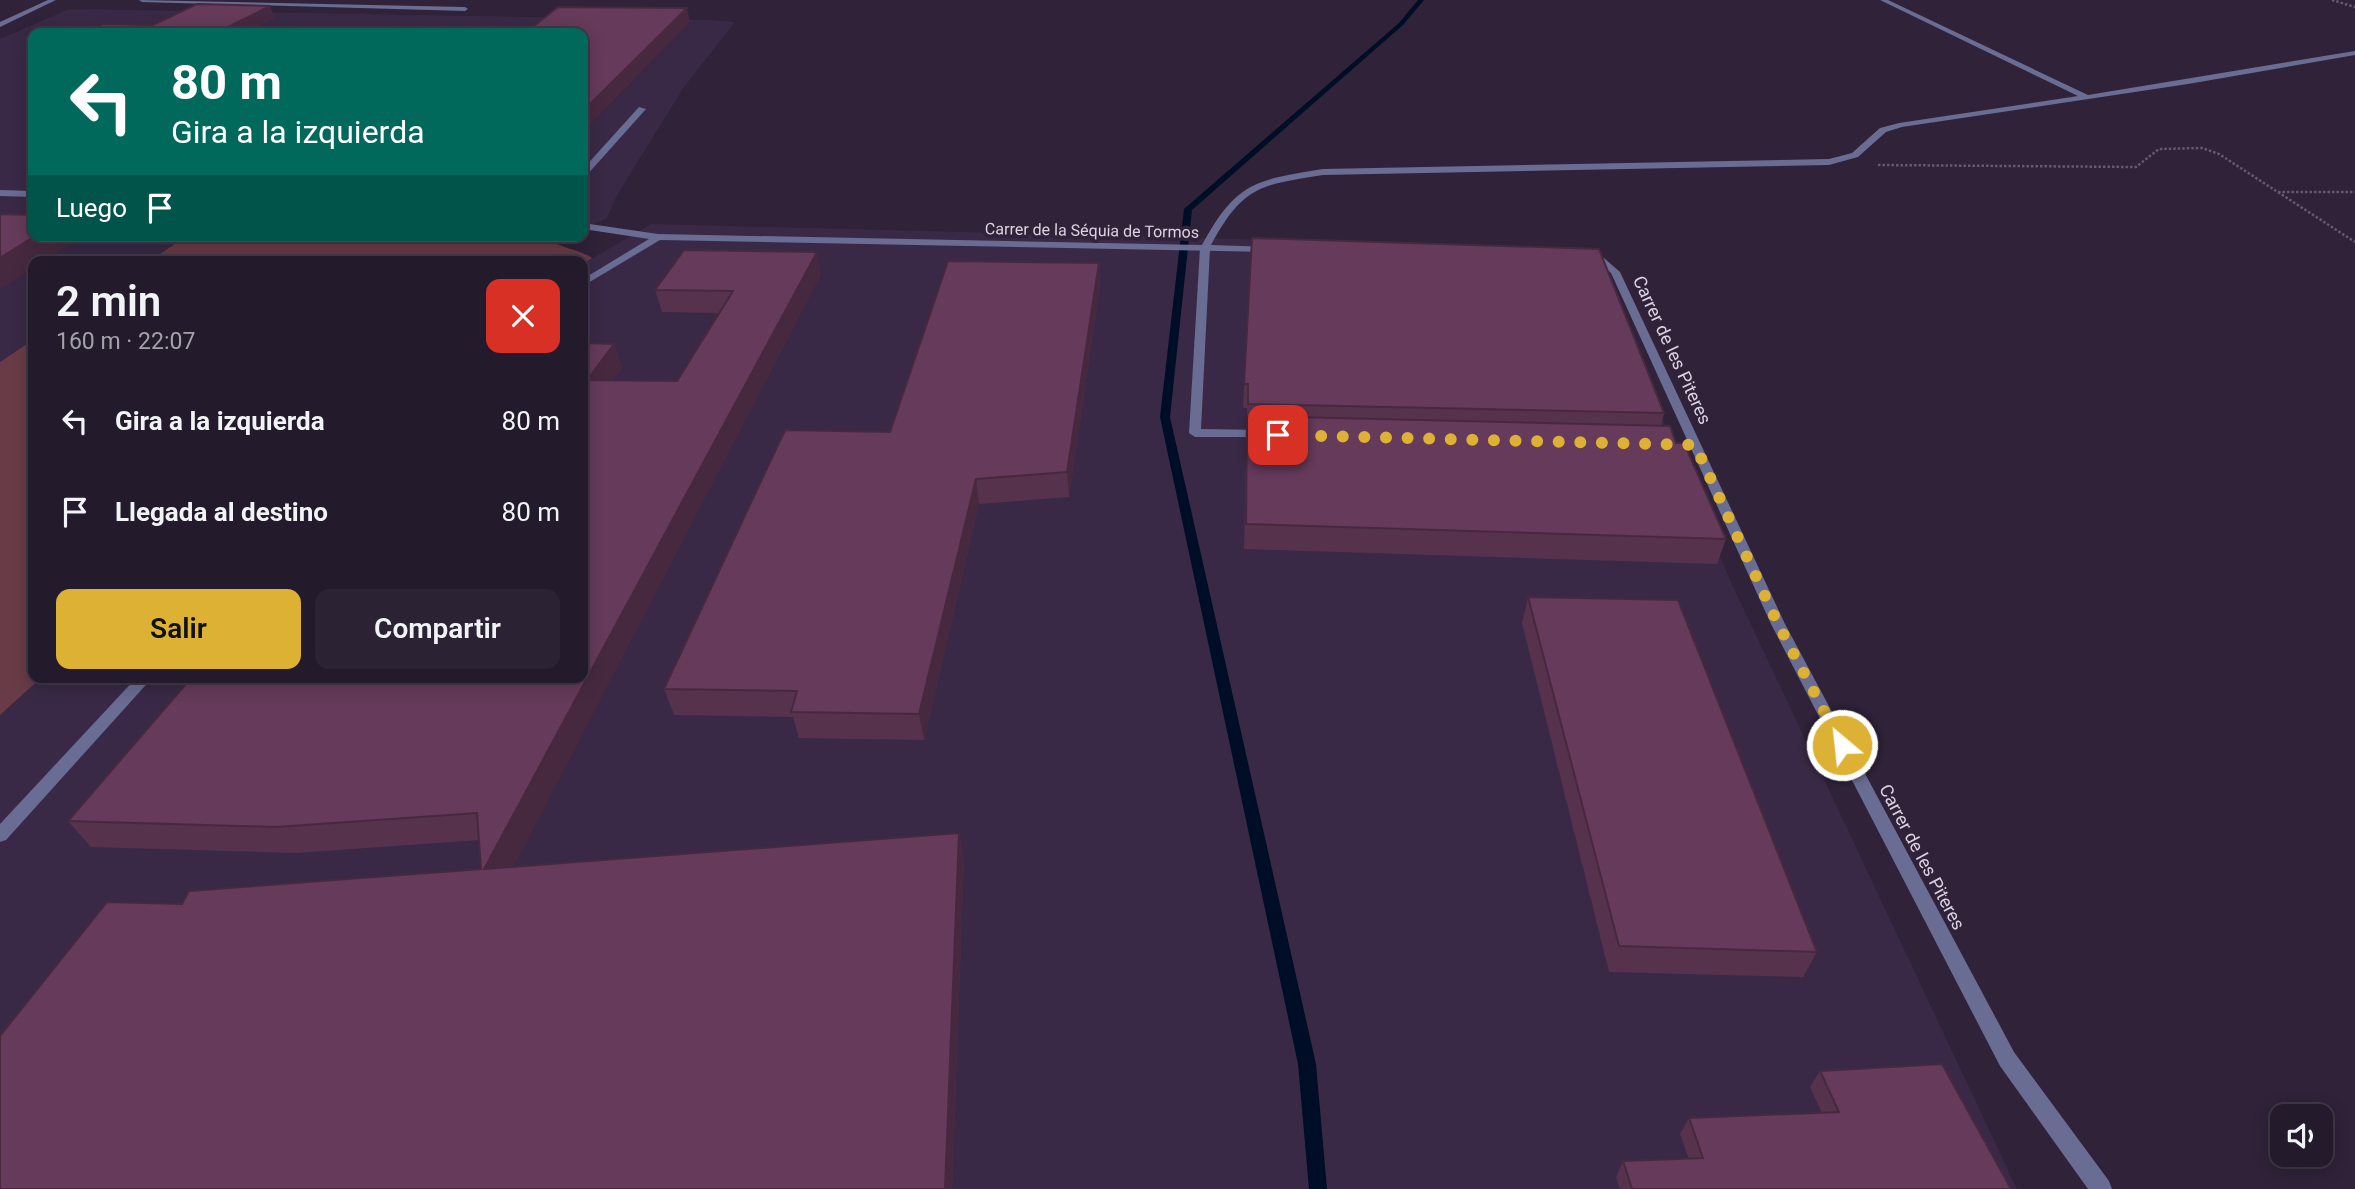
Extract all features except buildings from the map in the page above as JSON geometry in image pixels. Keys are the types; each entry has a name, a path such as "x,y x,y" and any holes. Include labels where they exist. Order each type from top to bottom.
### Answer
{"street":[{"path":"0,17 33,0"},
{"path":"0,25 53,0"},
{"path":"142,0 465,9"},
{"path":"1883,0 2086,97"},
{"path":"1278,435 1195,433 1205,248 1227,209 1242,195 1265,183 1322,172 1829,162 1855,155 1883,130 2355,53"},
{"path":"588,168 642,109"},
{"path":"0,193 28,194"},
{"name":"Carrer de la Séquia de Tormos","path":"588,227 658,237 1286,249"},
{"path":"588,280 658,237"},
{"name":"Carrer de les Piteres","path":"1572,254 1601,260 1615,272 1688,444 1778,624 2007,1059 2101,1189"},
{"path":"0,835 140,683"}],"path":[{"path":"2332,0 2355,7"},
{"path":"1829,162 2136,167 2159,149 2202,148 2220,154 2355,242"},
{"path":"2278,192 2355,192"}],"shaded area":[{"path":"69,9 735,22 684,87 617,195 607,218 588,227 588,28 28,28 28,242 177,242 157,256 28,256 28,343 0,362 0,39"},
{"path":"651,224 1585,248 1600,269 1730,580 2017,1189 0,1189 0,715 35,683 588,683 588,261"},
{"path":"177,242 554,242 581,252 592,258 588,261 588,256 157,256"},
{"path":"312,242 402,242 330,244"},
{"path":"28,343 28,683 35,683 0,715 0,362"}],"waterway":[{"path":"1318,1189 1307,1064 1165,417 1188,209 1401,24 1421,0"}],"route":[{"path":"1278,435 1695,445 1778,624 1842,745"}]}
